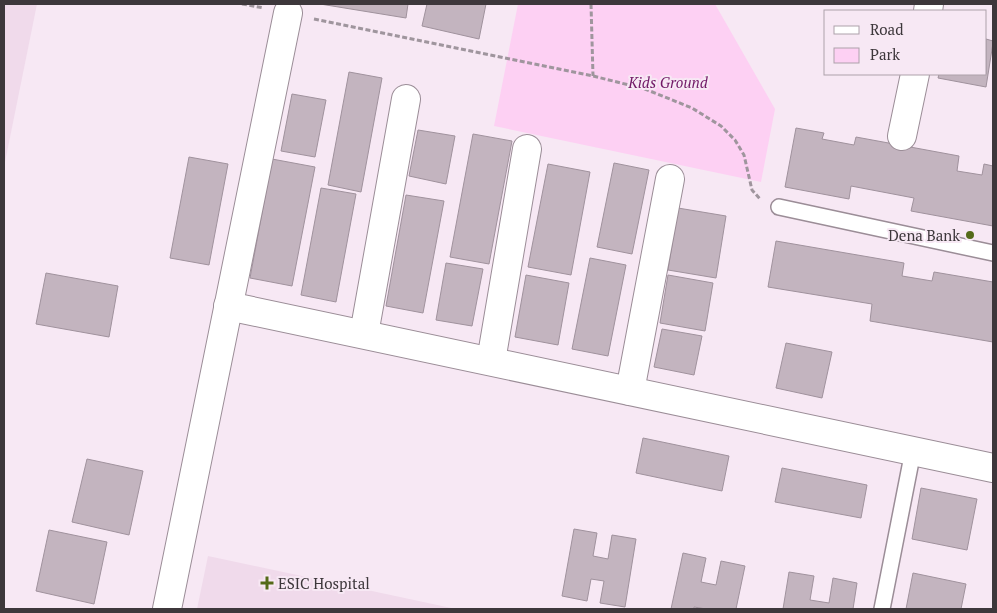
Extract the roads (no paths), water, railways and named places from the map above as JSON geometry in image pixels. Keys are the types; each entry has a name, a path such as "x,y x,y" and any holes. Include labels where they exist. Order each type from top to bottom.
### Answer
{"street":[{"path":"166,609 288,13"},
{"path":"902,136 915,75"},
{"path":"364,334 406,99"},
{"path":"491,361 527,148"},
{"path":"630,391 670,179"},
{"path":"228,306 993,468"}],"lane":[{"path":"778,207 993,253"},
{"path":"882,609 913,452"}],"place":[{"name":"Dena Bank","path":"970,235"},
{"name":"ESIC Hospital","path":"267,583"}],"park label":[{"name":"Kids Ground","path":"668,82"}]}
